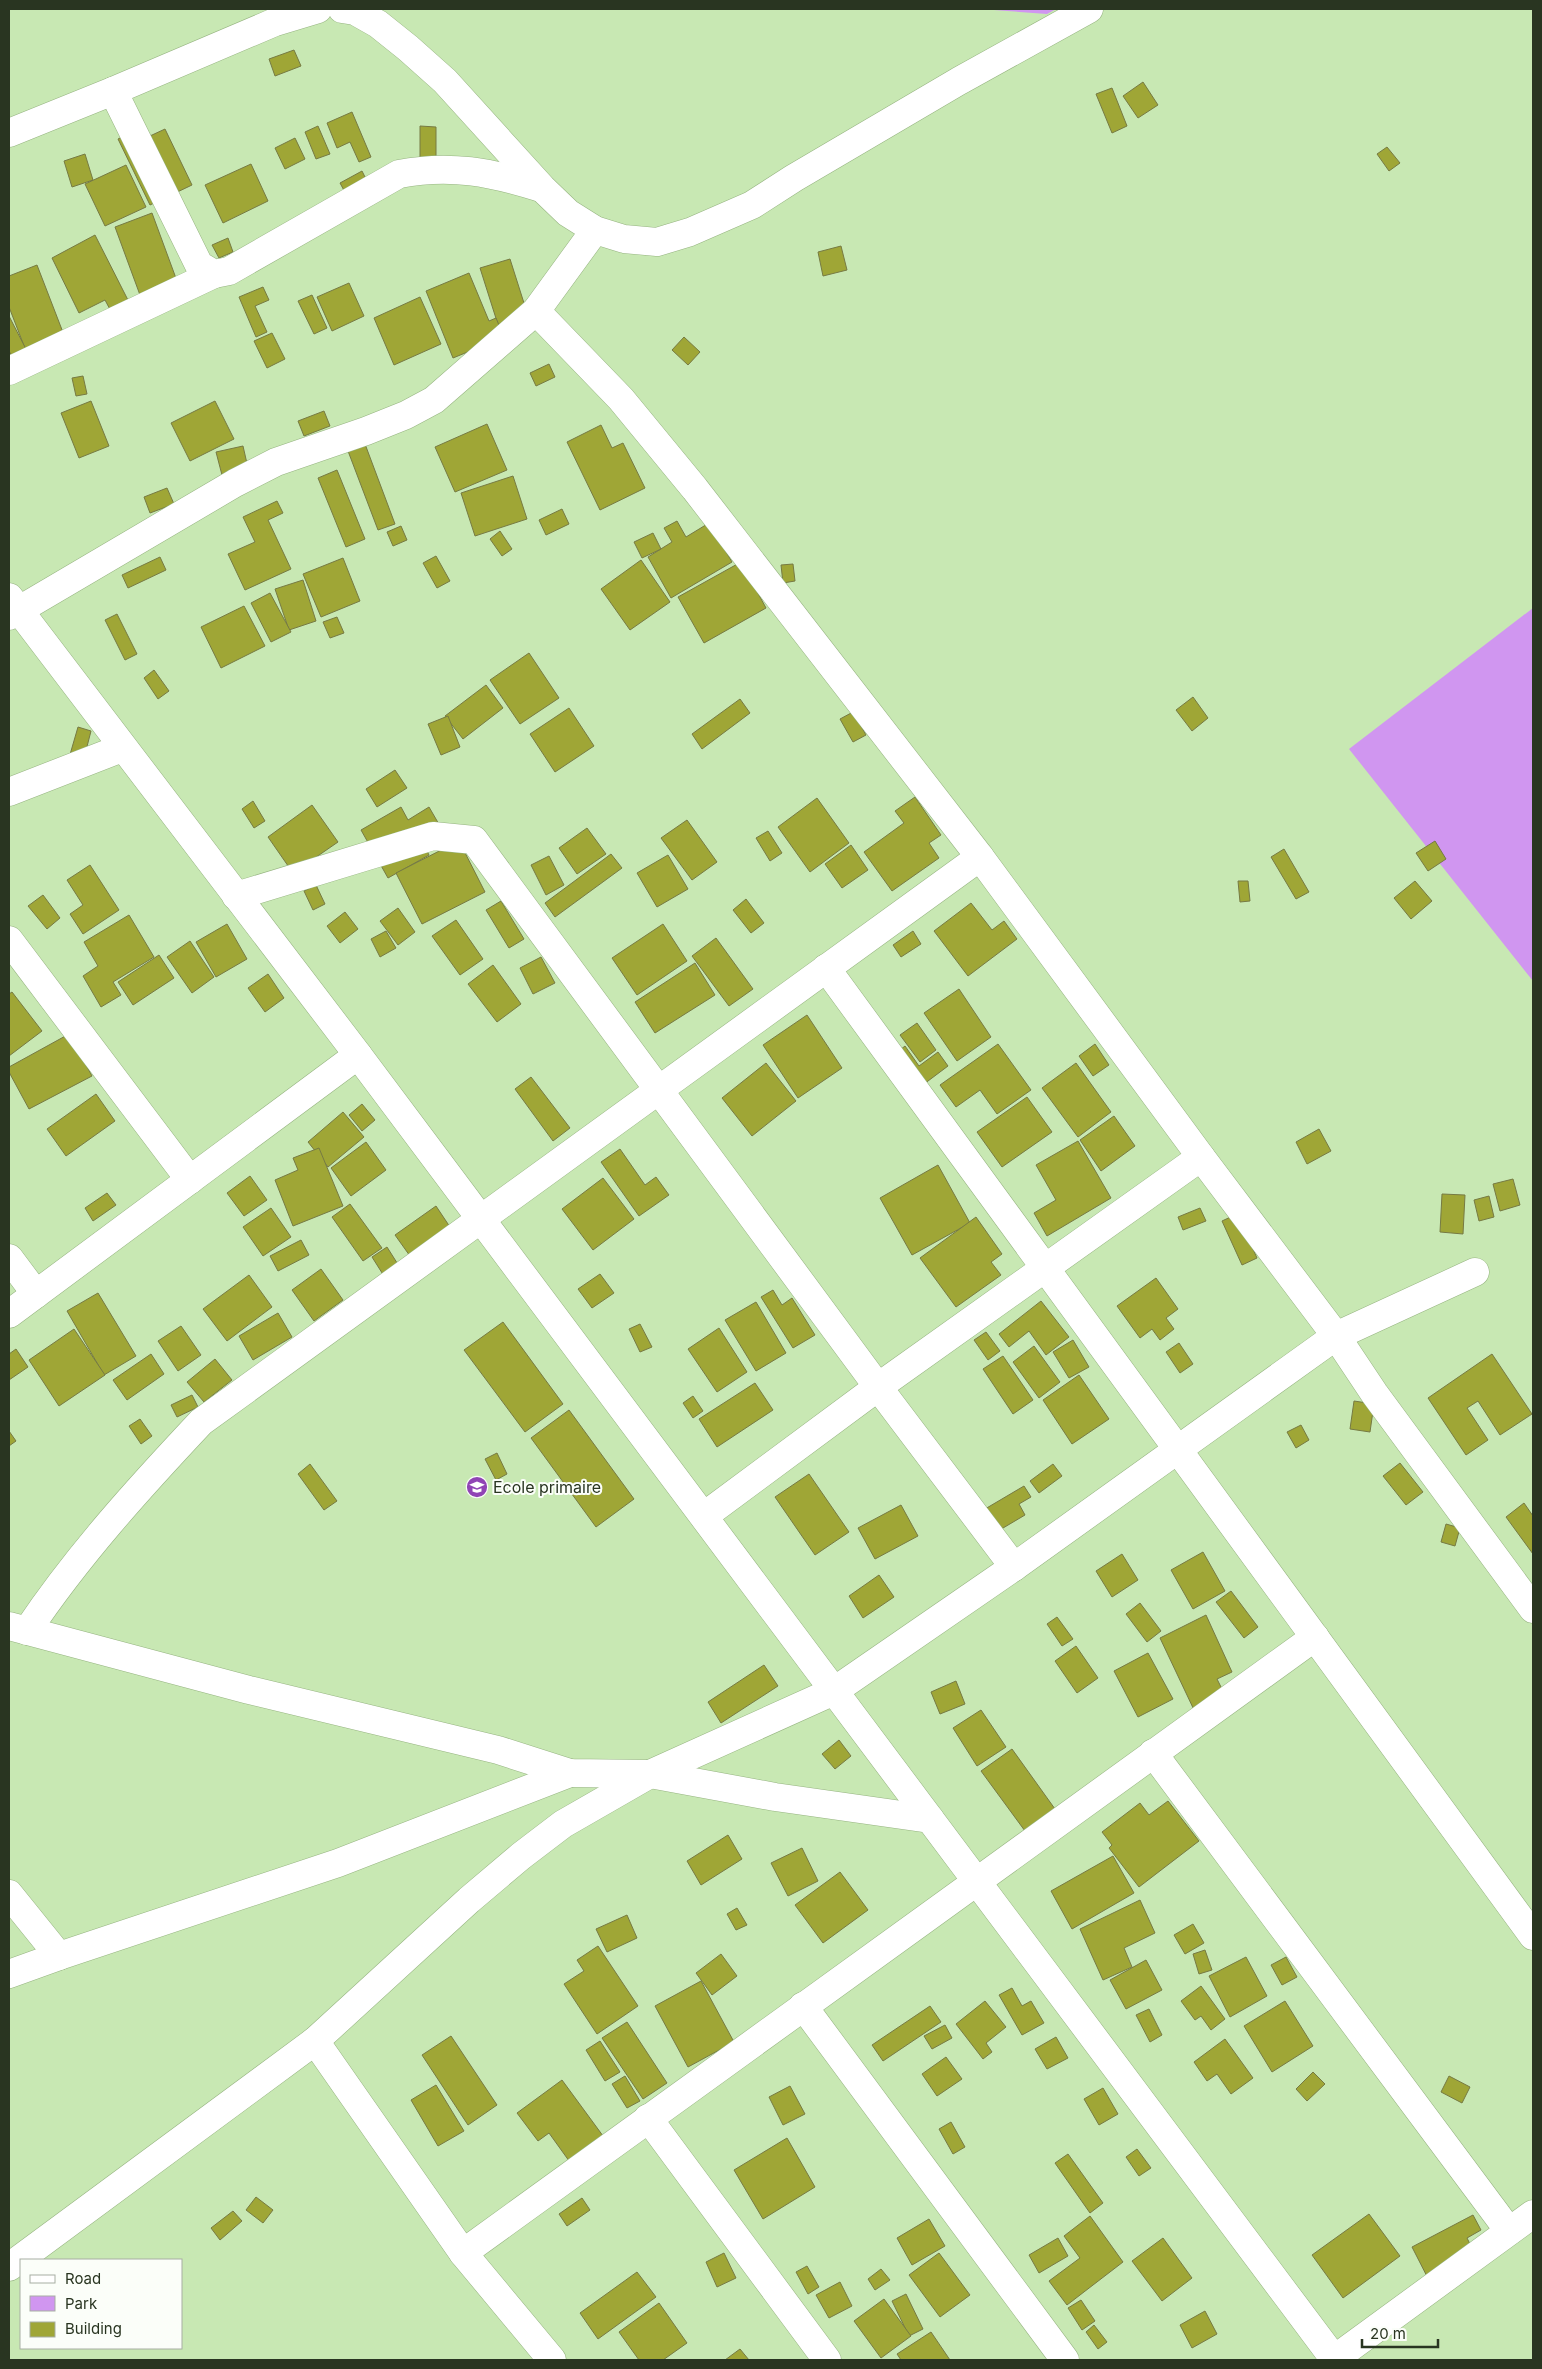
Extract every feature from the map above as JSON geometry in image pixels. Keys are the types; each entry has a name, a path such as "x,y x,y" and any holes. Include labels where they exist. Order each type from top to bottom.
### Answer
{"street":[{"path":"9,132 113,91 275,22 318,9"},
{"path":"342,9 355,11 378,24 445,81 542,188 568,213 596,230 624,239 657,242 690,232 752,205 959,80 1089,9"},
{"path":"113,91 199,265 214,274"},
{"path":"9,371 214,274 229,271 398,174 426,168 454,170 500,175 542,188"},
{"path":"596,230 536,311 434,400 406,416 276,462 12,607 358,1055 1334,2360 1533,2214"},
{"path":"536,311 621,399 695,489 980,857 1201,1157 1336,1336 1374,1393 1533,1609"},
{"path":"9,792 122,748"},
{"path":"236,896 433,836 474,840 658,1091 1014,1567"},
{"path":"930,1819 775,1798 650,1774 570,1773 498,1750 249,1690 18,1628 57,1586 109,1522 201,1422 980,857"},
{"path":"9,940 190,1180"},
{"path":"826,968 1533,1936"},
{"path":"9,1314 358,1055"},
{"path":"704,1516 878,1387 1201,1157"},
{"path":"9,1258 36,1294"},
{"path":"9,2267 315,2041 462,1906 521,1856 563,1824 650,1774 834,1691 1014,1567 1336,1336 1476,1272"},
{"path":"463,2253 1315,1637"},
{"path":"1153,1754 1509,2231"},
{"path":"9,1974 338,1863 570,1773"},
{"path":"9,1894 59,1956"},
{"path":"803,2006 1065,2360"},
{"path":"315,2041 463,2253 552,2360"},
{"path":"648,2118 826,2360"}],"green space":[{"path":"980,9 1056,9 1047,14"},
{"path":"1533,608 1533,981 1349,749"}],"building":[{"path":"294,50 301,66 275,76 269,59"},
{"path":"1143,82 1158,105 1138,118 1123,96"},
{"path":"1112,88 1127,126 1112,133 1096,94"},
{"path":"352,112 371,157 359,162 350,142 337,148 327,123"},
{"path":"318,126 330,154 316,159 305,132"},
{"path":"420,126 436,127 436,160 420,160"},
{"path":"165,129 192,185 150,205 118,139 132,132 137,142"},
{"path":"295,138 305,159 285,169 275,148"},
{"path":"1387,147 1400,163 1389,171 1377,154"},
{"path":"85,154 93,180 72,187 64,161"},
{"path":"251,164 268,201 223,223 205,185"},
{"path":"126,165 146,207 105,226 85,184"},
{"path":"362,171 369,185 347,196 340,183"},
{"path":"152,213 177,281 140,295 115,227"},
{"path":"95,235 131,306 113,315 105,300 79,313 52,258"},
{"path":"228,238 233,252 219,258 212,245"},
{"path":"841,246 847,270 823,276 818,252"},
{"path":"510,259 530,322 500,331 480,268"},
{"path":"37,265 64,335 26,351 9,307 9,276"},
{"path":"469,273 489,321 496,318 504,337 453,358 426,291"},
{"path":"349,283 364,316 332,331 317,297"},
{"path":"263,287 269,300 255,306 267,332 256,337 239,297"},
{"path":"312,295 327,328 314,334 298,301"},
{"path":"420,297 441,344 394,365 374,318"},
{"path":"9,316 27,351 13,358 9,351"},
{"path":"272,333 285,359 267,368 254,341"},
{"path":"684,337 700,352 688,365 672,350"},
{"path":"549,364 555,377 536,386 530,373"},
{"path":"83,376 87,394 76,396 72,378"},
{"path":"91,401 109,446 79,458 61,413"},
{"path":"215,401 234,439 190,461 171,423"},
{"path":"324,411 330,426 304,436 298,421"},
{"path":"487,424 507,470 455,492 435,447"},
{"path":"601,425 612,448 623,443 645,488 600,510 567,442"},
{"path":"365,444 395,524 378,530 348,451"},
{"path":"243,446 248,468 222,475 216,452"},
{"path":"337,470 365,539 346,547 318,478"},
{"path":"513,476 527,519 475,536 461,493"},
{"path":"167,488 174,504 150,513 144,497"},
{"path":"277,501 283,513 268,520 291,569 245,590 228,554 255,542 243,517"},
{"path":"562,509 569,524 546,535 539,520"},
{"path":"677,521 686,537 709,523 732,562 671,598 648,557 672,542 664,528"},
{"path":"401,526 407,540 393,546 387,532"},
{"path":"500,531 512,549 502,556 490,539"},
{"path":"653,533 661,549 642,558 634,542"},
{"path":"436,556 450,581 437,588 423,563"},
{"path":"160,557 166,570 128,588 122,575"},
{"path":"343,558 360,601 321,617 303,574"},
{"path":"641,560 670,602 630,630 601,589"},
{"path":"741,562 766,608 704,643 678,597"},
{"path":"793,564 795,581 783,583 781,565"},
{"path":"303,580 316,621 289,630 275,589"},
{"path":"270,593 291,632 271,642 251,603"},
{"path":"244,606 265,646 221,668 201,627"},
{"path":"117,614 137,654 125,660 105,620"},
{"path":"337,617 344,633 330,638 323,622"},
{"path":"529,653 559,698 520,724 490,680"},
{"path":"154,670 169,691 158,699 144,678"},
{"path":"486,685 503,708 463,739 445,716"},
{"path":"1193,697 1208,718 1192,731 1176,710"},
{"path":"740,699 750,713 702,749 692,734"},
{"path":"569,708 594,746 555,772 530,734"},
{"path":"853,712 866,735 853,742 840,719"},
{"path":"448,716 460,747 441,755 428,724"},
{"path":"78,727 91,731 83,762 69,758"},
{"path":"395,770 407,788 377,807 366,789"},
{"path":"915,797 941,835 929,843 939,858 892,891 864,852 904,823 895,811"},
{"path":"817,798 849,843 810,872 778,827"},
{"path":"253,801 265,821 254,828 242,809"},
{"path":"312,805 338,842 293,873 268,837"},
{"path":"401,807 408,820 429,807 440,826 420,837 429,855 388,878 361,830"},
{"path":"687,820 717,862 692,880 661,838"},
{"path":"587,828 606,854 577,874 559,848"},
{"path":"768,831 782,853 770,861 756,838"},
{"path":"459,841 485,892 422,924 396,873"},
{"path":"1435,841 1446,859 1428,871 1416,853"},
{"path":"851,845 868,870 842,888 825,864"},
{"path":"1284,849 1309,892 1296,899 1271,857"},
{"path":"611,854 622,868 555,917 545,903"},
{"path":"668,855 688,889 657,907 637,873"},
{"path":"549,856 564,885 546,895 531,865"},
{"path":"90,865 119,910 83,934 70,914 83,905 67,880"},
{"path":"1238,881 1248,881 1250,901 1240,902"},
{"path":"1415,881 1432,901 1411,919 1394,898"},
{"path":"316,885 325,904 313,910 304,891"},
{"path":"43,895 60,918 47,929 28,906"},
{"path":"746,899 764,923 751,933 733,910"},
{"path":"501,901 524,939 509,948 486,910"},
{"path":"971,903 992,930 1004,921 1017,939 968,976 934,931"},
{"path":"398,908 415,932 398,945 380,921"},
{"path":"345,912 358,929 340,943 327,926"},
{"path":"129,915 154,957 113,982 121,995 101,1007 83,976 98,966 84,942"},
{"path":"456,920 483,959 460,975 432,936"},
{"path":"227,924 247,959 216,977 196,942"},
{"path":"663,924 687,961 637,995 612,958"},
{"path":"386,931 396,948 380,957 371,939"},
{"path":"913,931 921,944 901,957 893,945"},
{"path":"716,938 753,989 729,1006 692,956"},
{"path":"190,941 214,977 192,993 167,957"},
{"path":"159,955 174,978 133,1005 118,982"},
{"path":"541,957 555,983 533,994 520,968"},
{"path":"695,963 715,995 655,1033 635,1002"},
{"path":"493,965 521,1004 497,1022 468,984"},
{"path":"268,974 284,998 265,1012 248,988"},
{"path":"959,989 991,1037 957,1061 924,1013"},
{"path":"12,992 42,1031 9,1056 9,994"},
{"path":"807,1015 842,1068 798,1098 763,1045"},
{"path":"917,1023 936,1050 920,1062 900,1035"},
{"path":"69,1034 92,1076 29,1109 9,1072 9,1067"},
{"path":"998,1044 1031,1090 997,1114 980,1090 956,1107 940,1085"},
{"path":"1095,1044 1109,1065 1093,1076 1079,1056"},
{"path":"905,1046 919,1066 938,1052 948,1066 920,1087 895,1054"},
{"path":"766,1063 796,1101 752,1136 722,1098"},
{"path":"1076,1063 1111,1112 1078,1137 1042,1088"},
{"path":"531,1077 570,1128 553,1141 515,1089"},
{"path":"96,1094 115,1121 66,1156 47,1129"},
{"path":"1027,1097 1052,1132 1002,1167 977,1132"},
{"path":"362,1104 375,1120 362,1131 349,1115"},
{"path":"343,1112 364,1137 328,1167 308,1142"},
{"path":"1114,1116 1135,1146 1101,1171 1080,1140"},
{"path":"1319,1129 1331,1151 1307,1164 1296,1142"},
{"path":"1078,1141 1111,1198 1047,1236 1034,1213 1056,1200 1036,1165"},
{"path":"366,1142 386,1170 351,1196 331,1168"},
{"path":"319,1148 343,1206 293,1226 275,1180 298,1170 293,1158"},
{"path":"620,1149 645,1185 656,1177 669,1195 639,1216 601,1162"},
{"path":"938,1165 970,1223 912,1255 880,1198"},
{"path":"250,1176 267,1200 244,1216 227,1193"},
{"path":"603,1178 634,1219 593,1250 562,1209"},
{"path":"1513,1179 1520,1205 1500,1211 1493,1184"},
{"path":"107,1193 116,1205 93,1221 85,1208"},
{"path":"1442,1194 1465,1195 1463,1234 1440,1232"},
{"path":"1489,1196 1494,1217 1479,1221 1474,1200"},
{"path":"350,1204 382,1248 363,1261 332,1217"},
{"path":"436,1206 450,1227 410,1256 395,1235"},
{"path":"271,1208 291,1237 263,1256 243,1227"},
{"path":"1200,1208 1206,1221 1183,1230 1178,1217"},
{"path":"1237,1214 1257,1258 1242,1265 1222,1221"},
{"path":"976,1217 1002,1254 991,1262 1001,1275 956,1307 920,1258"},
{"path":"301,1240 309,1255 278,1271 270,1256"},
{"path":"387,1247 399,1266 384,1276 372,1257"},
{"path":"321,1269 343,1300 314,1321 292,1290"},
{"path":"600,1274 614,1293 592,1308 578,1289"},
{"path":"249,1275 272,1307 227,1341 203,1309"},
{"path":"1156,1278 1178,1309 1166,1318 1174,1329 1160,1340 1152,1329 1140,1338 1117,1306"},
{"path":"773,1290 782,1305 792,1298 815,1335 793,1348 761,1297"},
{"path":"98,1293 136,1356 104,1375 67,1311"},
{"path":"1041,1301 1069,1337 1046,1355 1029,1331 1009,1347 999,1334"},
{"path":"756,1302 786,1353 756,1371 725,1320"},
{"path":"278,1313 292,1337 253,1360 239,1336"},
{"path":"503,1322 563,1404 525,1432 464,1350"},
{"path":"640,1324 652,1347 640,1352 629,1329"},
{"path":"181,1326 201,1355 178,1371 158,1341"},
{"path":"719,1328 747,1372 717,1392 688,1349"},
{"path":"74,1329 105,1375 59,1406 29,1360"},
{"path":"986,1332 1000,1351 988,1360 974,1340"},
{"path":"1073,1340 1089,1367 1069,1378 1053,1352"},
{"path":"1179,1343 1193,1364 1180,1373 1166,1352"},
{"path":"1034,1346 1060,1382 1039,1398 1013,1362"},
{"path":"16,1349 28,1367 9,1380 9,1354"},
{"path":"151,1354 164,1374 127,1400 113,1380"},
{"path":"1492,1354 1532,1414 1500,1435 1478,1401 1467,1408 1488,1440 1466,1455 1428,1398"},
{"path":"1003,1356 1033,1400 1013,1414 983,1369"},
{"path":"215,1359 232,1380 204,1402 187,1382"},
{"path":"1079,1375 1109,1419 1072,1444 1043,1400"},
{"path":"755,1383 773,1410 717,1447 699,1419"},
{"path":"192,1395 198,1407 177,1417 171,1405"},
{"path":"693,1396 703,1411 693,1418 683,1403"},
{"path":"1354,1401 1374,1404 1370,1432 1350,1429"},
{"path":"569,1410 634,1499 596,1527 531,1438"},
{"path":"140,1419 152,1436 141,1444 129,1426"},
{"path":"1301,1425 1309,1440 1296,1448 1287,1432"},
{"path":"9,1431 16,1441 9,1446"},
{"path":"497,1453 507,1474 496,1480 485,1459"},
{"path":"1400,1463 1423,1492 1406,1505 1383,1476"},
{"path":"310,1464 337,1501 324,1510 298,1474"},
{"path":"1053,1464 1062,1476 1039,1493 1030,1481"},
{"path":"809,1474 849,1532 815,1555 775,1497"},
{"path":"1024,1486 1031,1497 1019,1504 1025,1515 998,1531 985,1509"},
{"path":"1524,1503 1533,1516 1533,1554 1506,1517"},
{"path":"901,1505 918,1536 875,1559 858,1528"},
{"path":"1446,1524 1460,1528 1455,1546 1441,1542"},
{"path":"1203,1552 1225,1591 1193,1609 1171,1570"},
{"path":"1122,1554 1138,1580 1112,1597 1096,1571"},
{"path":"879,1575 894,1597 863,1618 849,1596"},
{"path":"1231,1591 1258,1627 1244,1638 1216,1602"},
{"path":"1140,1603 1161,1631 1147,1642 1126,1614"},
{"path":"1206,1615 1232,1672 1217,1679 1226,1697 1195,1712 1160,1638"},
{"path":"1057,1617 1073,1639 1062,1646 1047,1624"},
{"path":"1076,1646 1098,1678 1077,1693 1055,1661"},
{"path":"1148,1653 1173,1699 1138,1717 1114,1671"},
{"path":"764,1665 778,1686 721,1723 708,1702"},
{"path":"956,1681 965,1704 940,1714 931,1692"},
{"path":"981,1710 1006,1747 977,1766 953,1728"},
{"path":"839,1740 851,1756 835,1769 822,1754"},
{"path":"1012,1749 1055,1809 1025,1831 981,1771"},
{"path":"1168,1801 1199,1841 1139,1887 1109,1848 1112,1845 1102,1832 1140,1803 1149,1815"},
{"path":"728,1835 742,1859 701,1885 687,1861"},
{"path":"802,1848 818,1881 788,1896 771,1863"},
{"path":"1113,1856 1134,1893 1072,1929 1051,1891"},
{"path":"840,1872 868,1910 823,1943 795,1905"},
{"path":"1140,1900 1155,1933 1124,1948 1132,1967 1103,1980 1080,1929"},
{"path":"737,1908 747,1925 736,1930 727,1914"},
{"path":"627,1915 637,1938 607,1952 596,1929"},
{"path":"1193,1924 1204,1943 1185,1954 1174,1935"},
{"path":"598,1946 638,2006 597,2034 564,1984 584,1971 577,1960"},
{"path":"1205,1950 1212,1970 1199,1974 1193,1954"},
{"path":"721,1954 737,1976 712,1995 696,1973"},
{"path":"1246,1957 1267,1996 1230,2017 1209,1976"},
{"path":"1286,1957 1297,1977 1282,1985 1271,1965"},
{"path":"1146,1960 1162,1990 1126,2009 1110,1980"},
{"path":"701,1981 734,2042 688,2067 655,2006"},
{"path":"1201,1986 1225,2019 1211,2030 1201,2016 1195,2020 1181,2001"},
{"path":"1012,1988 1022,2006 1031,2001 1044,2023 1022,2035 999,1995"},
{"path":"985,2001 1006,2027 986,2043 992,2052 983,2059 956,2024"},
{"path":"1285,2001 1313,2046 1272,2072 1244,2026"},
{"path":"930,2006 941,2022 883,2061 872,2045"},
{"path":"1149,2009 1162,2035 1150,2042 1136,2015"},
{"path":"627,2022 667,2083 643,2099 602,2038"},
{"path":"945,2025 952,2038 932,2049 924,2036"},
{"path":"451,2036 497,2105 468,2125 422,2055"},
{"path":"1056,2037 1068,2058 1047,2069 1035,2049"},
{"path":"1225,2039 1253,2078 1231,2094 1217,2074 1207,2081 1194,2062"},
{"path":"600,2041 620,2072 605,2081 586,2050"},
{"path":"946,2057 962,2079 937,2096 922,2074"},
{"path":"1313,2072 1325,2084 1307,2101 1296,2089"},
{"path":"625,2076 640,2101 627,2108 612,2084"},
{"path":"1449,2076 1470,2087 1462,2103 1441,2092"},
{"path":"562,2080 606,2140 572,2165 549,2133 538,2141 517,2113"},
{"path":"436,2085 464,2131 438,2146 411,2100"},
{"path":"790,2086 805,2114 783,2125 769,2097"},
{"path":"1103,2088 1118,2114 1099,2125 1084,2099"},
{"path":"951,2122 965,2147 953,2154 939,2129"},
{"path":"787,2138 815,2187 763,2219 734,2170"},
{"path":"1137,2149 1151,2168 1139,2176 1126,2157"},
{"path":"1068,2154 1103,2203 1090,2213 1055,2163"},
{"path":"256,2197 273,2210 263,2223 246,2210"},
{"path":"582,2198 590,2210 567,2226 559,2214"},
{"path":"233,2211 242,2221 220,2240 211,2228"},
{"path":"1369,2214 1400,2256 1343,2298 1312,2255"},
{"path":"1473,2215 1481,2230 1467,2238 1482,2268 1435,2292 1412,2247"},
{"path":"1090,2216 1123,2262 1067,2305 1049,2281 1080,2258 1064,2236"},
{"path":"929,2219 945,2246 912,2265 897,2238"},
{"path":"1058,2238 1068,2256 1039,2273 1029,2255"},
{"path":"1163,2238 1192,2278 1162,2301 1132,2261"},
{"path":"724,2253 736,2278 717,2287 706,2262"},
{"path":"939,2253 970,2295 940,2317 909,2275"},
{"path":"807,2266 819,2287 808,2294 796,2272"},
{"path":"881,2269 890,2280 875,2290 868,2279"},
{"path":"637,2272 656,2297 598,2339 580,2313"},
{"path":"840,2282 852,2306 829,2318 816,2295"},
{"path":"906,2294 923,2329 909,2336 892,2301"},
{"path":"884,2299 911,2336 881,2358 854,2321"},
{"path":"1081,2300 1095,2321 1082,2330 1068,2308"},
{"path":"659,2303 687,2343 663,2360 639,2360 619,2332"},
{"path":"1205,2311 1217,2334 1192,2348 1180,2325"},
{"path":"1094,2325 1107,2342 1098,2349 1086,2332"},
{"path":"931,2332 950,2360 901,2360 897,2354"},
{"path":"740,2349 749,2360 725,2360"}],"place":[{"name":"Ecole primaire","path":"477,1487"}]}
